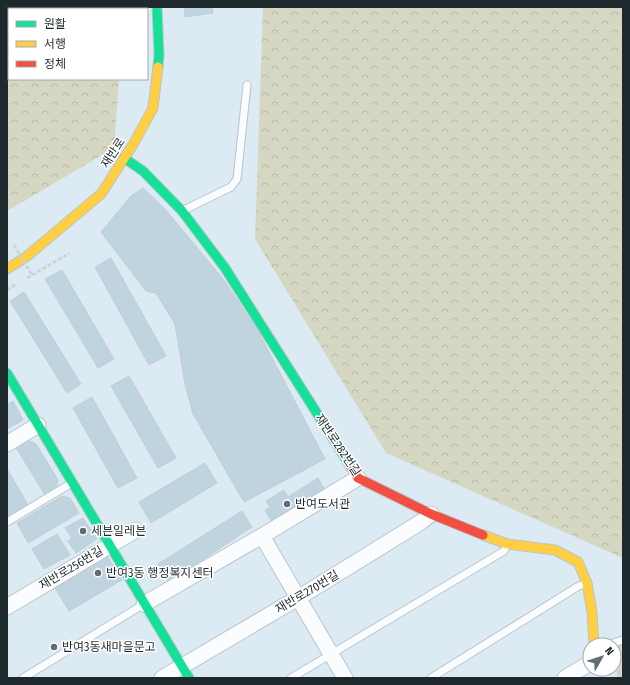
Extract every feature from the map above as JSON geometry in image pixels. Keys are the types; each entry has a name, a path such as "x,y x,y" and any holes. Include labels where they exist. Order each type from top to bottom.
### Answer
{"street":[{"name":"재반로","path":"7,269 26,257 101,194 134,143 153,108 159,55 157,7"},
{"name":"재반로282번길","path":"124,158 143,171 182,211 225,268 358,478 431,514 507,544 555,550 578,562 587,584 592,612 594,637"},
{"path":"7,373 185,672 162,678"},
{"path":"7,444 38,425"},
{"path":"144,604 262,536 358,478"},
{"name":"재반로270번길","path":"185,672 298,598 421,522 431,514"},
{"name":"재반로256번길","path":"7,607 136,530"},
{"path":"262,536 345,678"},
{"path":"565,678 582,668"}],"lane":[{"path":"182,211 231,187 237,179 247,85"},
{"path":"7,522 72,482"},
{"path":"291,678 504,551 507,544"},
{"path":"431,678 577,587 587,584"},
{"path":"23,678 144,604"}],"path":[{"path":"14,245 32,275 70,253"}],"green space":[{"path":"7,7 125,7 8,8 8,80 119,80 114,148 7,211"},
{"path":"263,7 623,7 623,558 386,453 255,239"},
{"path":"623,634 623,678 617,678 622,677 622,637 619,637"}],"building":[{"path":"184,7 212,7 213,13 185,17"},
{"path":"143,188 165,209 224,280 258,331 325,459 244,502 193,414 185,384 175,324 156,293 146,291 101,232 131,196"},
{"path":"111,258 166,356 149,365 95,267"},
{"path":"62,270 114,359 98,368 45,279"},
{"path":"24,292 81,384 67,393 10,301"},
{"path":"129,376 176,458 158,468 111,386"},
{"path":"92,397 137,478 118,488 73,408"},
{"path":"13,401 23,420 7,429 7,405"},
{"path":"25,439 36,444 58,480 56,488 45,495 15,446"},
{"path":"205,463 217,483 151,523 139,502"},
{"path":"7,469 28,505 9,516 7,512"},
{"name":"반여도서관","path":"318,478 326,492 273,524 265,510 270,507 266,501 284,490 288,497"},
{"path":"62,496 70,498 79,513 28,543 17,523"},
{"path":"242,511 252,527 169,582 158,564"},
{"path":"83,518 97,539 76,553 68,541 72,538 65,528"},
{"path":"57,534 70,555 44,569 32,549"},
{"path":"107,556 122,580 69,611 55,588"}],"traffic: fast":[{"path":"157,7 158,67"},
{"path":"124,158 143,171 182,211 225,268 351,467"},
{"path":"7,373 189,678"}],"traffic: slow":[{"path":"7,269 26,257 101,194 134,143 153,108 158,67"},
{"path":"483,535 507,544 555,550 578,562 587,583 592,612 594,637"}],"traffic: jam":[{"path":"351,467 358,478 431,514 483,535"}],"place":[{"name":"반여도서관","path":"287,504"},
{"name":"세븐일레븐","path":"83,531"},
{"name":"반여3동 행정복지센터","path":"98,573"},
{"name":"반여3동새마을문고","path":"54,647"}]}
